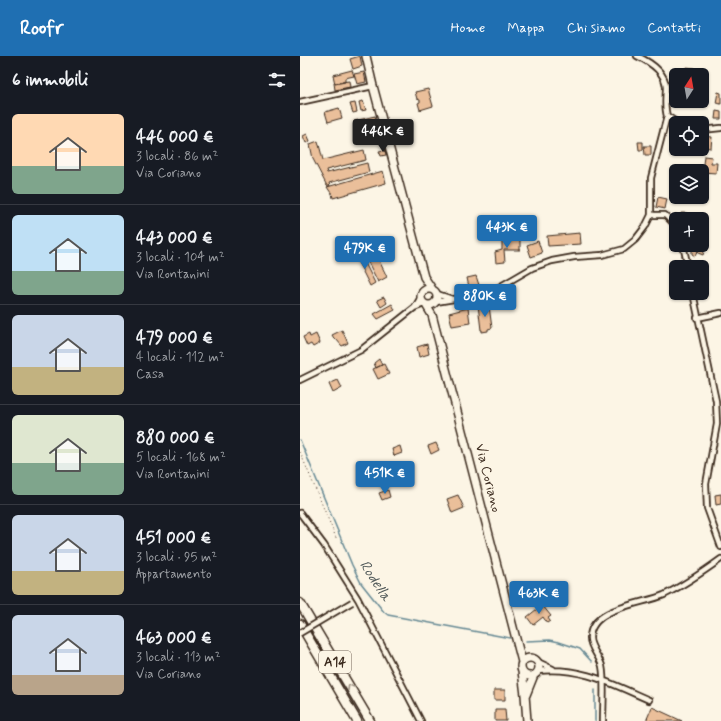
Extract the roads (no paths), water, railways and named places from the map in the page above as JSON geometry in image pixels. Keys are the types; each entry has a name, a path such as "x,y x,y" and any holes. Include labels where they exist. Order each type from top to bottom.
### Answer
{"highway":[{"name":"A14","path":"300,603 370,721"},
{"name":"A14","path":"300,624 357,721"}],"main road":[{"name":"Via Coriano","path":"366,56 522,662"},
{"path":"518,647 539,666 525,695"},
{"path":"527,721 522,662 526,659 534,660"},
{"path":"522,670 525,675 536,673"}],"street":[{"path":"300,380 361,350 429,298 454,300 494,290 532,268 552,261 574,257 602,255 624,249 635,240 645,228 651,215 651,178 666,116 666,85 664,77 651,63 637,56"},
{"path":"300,102 373,86"},
{"path":"709,129 721,128"},
{"path":"651,215 665,215 669,219"},
{"path":"414,308 429,298 454,300"},
{"path":"694,300 716,401 717,424 706,484 707,508 721,547"},
{"path":"697,318 721,313"},
{"path":"300,513 324,545 358,599 421,721"},
{"path":"603,721 602,666 590,638 593,627 599,620 610,612 663,595 679,587 721,559"},
{"path":"300,633 358,599"},
{"path":"534,660 553,669 589,675 602,679 649,700"},
{"path":"536,673 553,669"}],"waterway":[{"name":"Rodella","path":"300,440 352,565 361,583 384,612 388,615 510,638"},
{"name":"Rodella","path":"526,641 550,640 559,642 580,649 592,662"},
{"name":"Rodella","path":"595,690 595,721"}]}
